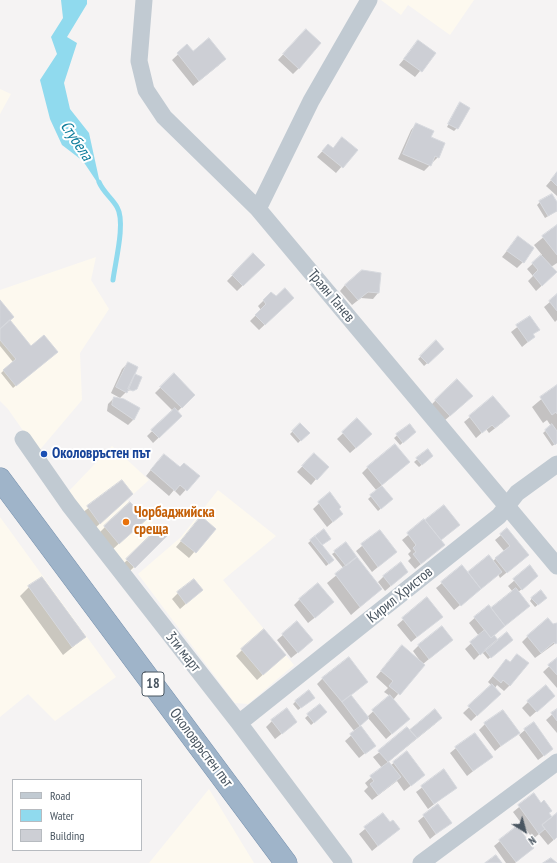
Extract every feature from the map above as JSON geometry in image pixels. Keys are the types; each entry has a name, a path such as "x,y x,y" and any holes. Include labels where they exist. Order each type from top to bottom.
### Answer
{"highway":[{"name":"Околовръстен път","path":"0,479 286,863"}],"street":[{"name":"Траян Танев","path":"144,0 139,61 146,90 164,117 258,209 557,566"},
{"path":"258,209 311,100 370,0"},
{"name":"3ти март","path":"23,440 69,505 239,723 344,863"},
{"name":"Кирил Христов","path":"239,723 499,516 517,493 557,464"},
{"path":"421,863 557,762"}],"shaded area":[{"path":"381,0 474,0 450,35 408,5 401,15"},
{"path":"0,89 11,94 0,114"},
{"path":"96,257 91,280 109,309 80,353 82,400 38,452 8,409 0,401 0,290"},
{"path":"112,446 149,480 127,500 167,536 130,572 68,492"},
{"path":"218,490 276,536 223,580 294,665 248,704 235,703 138,574 181,537"},
{"path":"0,517 116,677 55,721 28,694 0,717"},
{"path":"209,789 254,863 149,863"}],"water":[{"path":"61,0 87,0 87,4 67,37 77,43 64,83 70,109 89,133 101,188 83,161 62,145 50,119 40,80 57,54 51,37 63,18"}],"building":[{"path":"306,29 321,43 299,69 283,54"},
{"path":"209,38 226,59 199,81 177,53 187,44 193,51"},
{"path":"418,40 436,53 422,72 404,59"},
{"path":"460,102 470,108 458,129 448,124"},
{"path":"416,123 434,131 431,137 445,143 439,158 435,156 431,166 403,154"},
{"path":"342,137 358,150 343,168 322,151 328,144 333,148"},
{"path":"557,172 557,186 551,180"},
{"path":"552,194 557,202 557,211 548,216 539,201"},
{"path":"557,225 557,255 542,236"},
{"path":"518,236 534,248 524,263 507,251"},
{"path":"253,253 265,265 243,286 232,275"},
{"path":"541,255 557,272 542,286 533,275 538,270 532,263"},
{"path":"362,270 381,273 379,293 368,292 358,300 345,285"},
{"path":"285,288 294,298 265,325 255,315 266,304 263,300 271,292 276,296"},
{"path":"557,294 557,311 549,301"},
{"path":"0,300 14,317 0,329"},
{"path":"530,316 540,330 533,334 535,337 528,342 516,325"},
{"path":"10,320 31,346 44,335 58,352 16,386 3,370 16,359 0,340 0,329"},
{"path":"436,340 444,349 428,364 420,356"},
{"path":"128,362 138,367 127,393 116,387"},
{"path":"174,373 195,395 182,408 160,387"},
{"path":"135,374 142,377 137,389 133,391 128,389"},
{"path":"457,379 473,396 450,416 435,400"},
{"path":"557,385 557,414 556,412 552,415 540,397"},
{"path":"493,396 510,416 495,428 492,425 482,433 469,416"},
{"path":"114,397 124,399 140,408 134,420 112,405"},
{"path":"175,408 182,416 159,438 151,430"},
{"path":"357,418 372,434 356,448 342,432"},
{"path":"300,423 310,433 301,441 292,431"},
{"path":"410,424 416,432 403,443 396,434"},
{"path":"552,424 557,431 557,443 555,445 545,430"},
{"path":"395,444 410,462 382,485 367,467"},
{"path":"428,449 433,456 422,465 416,458"},
{"path":"314,453 329,467 317,480 302,466"},
{"path":"164,454 180,467 184,463 200,476 187,491 180,485 175,491 151,470"},
{"path":"122,480 133,494 100,524 87,506"},
{"path":"382,486 393,499 381,509 370,495"},
{"path":"330,492 341,507 339,509 343,514 333,522 318,502"},
{"name":"Чорбаджийска среща","path":"130,502 147,519 119,544 104,526"},
{"path":"444,505 460,525 441,540 425,520"},
{"path":"201,516 216,529 196,553 181,541"},
{"path":"424,519 445,545 421,564 413,554 416,552 413,548 416,545 407,533"},
{"path":"158,528 167,536 135,568 126,559"},
{"path":"507,528 529,555 507,573 495,558 510,546 500,534"},
{"path":"324,529 331,539 322,545 315,536"},
{"path":"380,530 397,552 378,567 361,544"},
{"path":"315,536 334,560 329,564 310,540"},
{"path":"346,542 357,557 346,566 334,551"},
{"path":"489,555 502,572 481,589 468,572"},
{"path":"357,557 382,589 360,607 335,574"},
{"path":"401,562 408,572 391,586 383,576"},
{"path":"462,565 481,589 461,606 441,582"},
{"path":"530,565 538,576 522,590 513,579"},
{"path":"42,577 86,637 72,647 28,586"},
{"path":"194,579 203,590 186,604 177,592"},
{"path":"318,583 334,602 315,618 299,599"},
{"path":"516,588 530,606 505,626 491,608"},
{"path":"541,590 547,598 538,605 531,598"},
{"path":"427,597 443,617 417,637 402,618"},
{"path":"489,605 505,626 491,638 474,617"},
{"path":"548,618 553,624 557,623 557,643 555,644 554,642 541,653 527,636"},
{"path":"297,621 313,640 298,653 282,634"},
{"path":"442,626 453,640 429,659 418,645"},
{"path":"264,629 286,655 263,675 241,649"},
{"path":"485,630 491,638 494,635 498,640 480,655 470,642"},
{"path":"507,632 513,640 491,658 485,650"},
{"path":"402,645 425,665 400,695 389,686 393,681 381,671"},
{"path":"517,654 529,663 510,686 503,680 501,683 493,676 506,659 510,662"},
{"path":"349,657 368,682 342,702 322,678"},
{"path":"557,658 557,675 548,665"},
{"path":"492,684 501,694 477,716 468,706"},
{"path":"546,685 555,696 537,712 527,701"},
{"path":"309,690 315,698 301,708 295,701"},
{"path":"351,695 369,718 360,726 342,702"},
{"path":"390,695 410,719 392,734 372,710"},
{"path":"320,704 327,712 314,723 307,714"},
{"path":"287,708 297,722 282,734 271,720"},
{"path":"435,709 442,718 417,738 410,730"},
{"path":"557,709 557,721 551,713"},
{"path":"503,710 520,733 501,746 484,723"},
{"path":"534,722 553,749 544,756 524,729"},
{"path":"361,726 376,746 365,754 350,734"},
{"path":"407,727 417,738 388,762 378,751"},
{"path":"475,733 493,757 473,771 455,747"},
{"path":"407,751 425,775 411,786 393,762"},
{"path":"389,762 401,777 378,795 370,784 374,781 370,776"},
{"path":"444,769 457,788 434,804 421,786"},
{"path":"534,793 541,803 544,800 552,811 549,813 552,817 542,825 545,829 539,834 518,805"},
{"path":"438,804 452,823 436,834 423,815"},
{"path":"383,813 390,822 393,820 400,829 378,846 364,827"},
{"path":"557,813 557,837 554,840 542,825"},
{"path":"517,826 534,848 516,862 499,840"},
{"path":"496,855 502,863 485,863"},
{"path":"551,858 557,863 543,863"}],"waterway":[{"name":"Стубела","path":"99,182 117,207 119,214 120,232 113,280"}],"place":[{"name":"Околовръстен път","path":"44,454"},
{"name":"Чорбаджийска среща","path":"126,522"}]}
